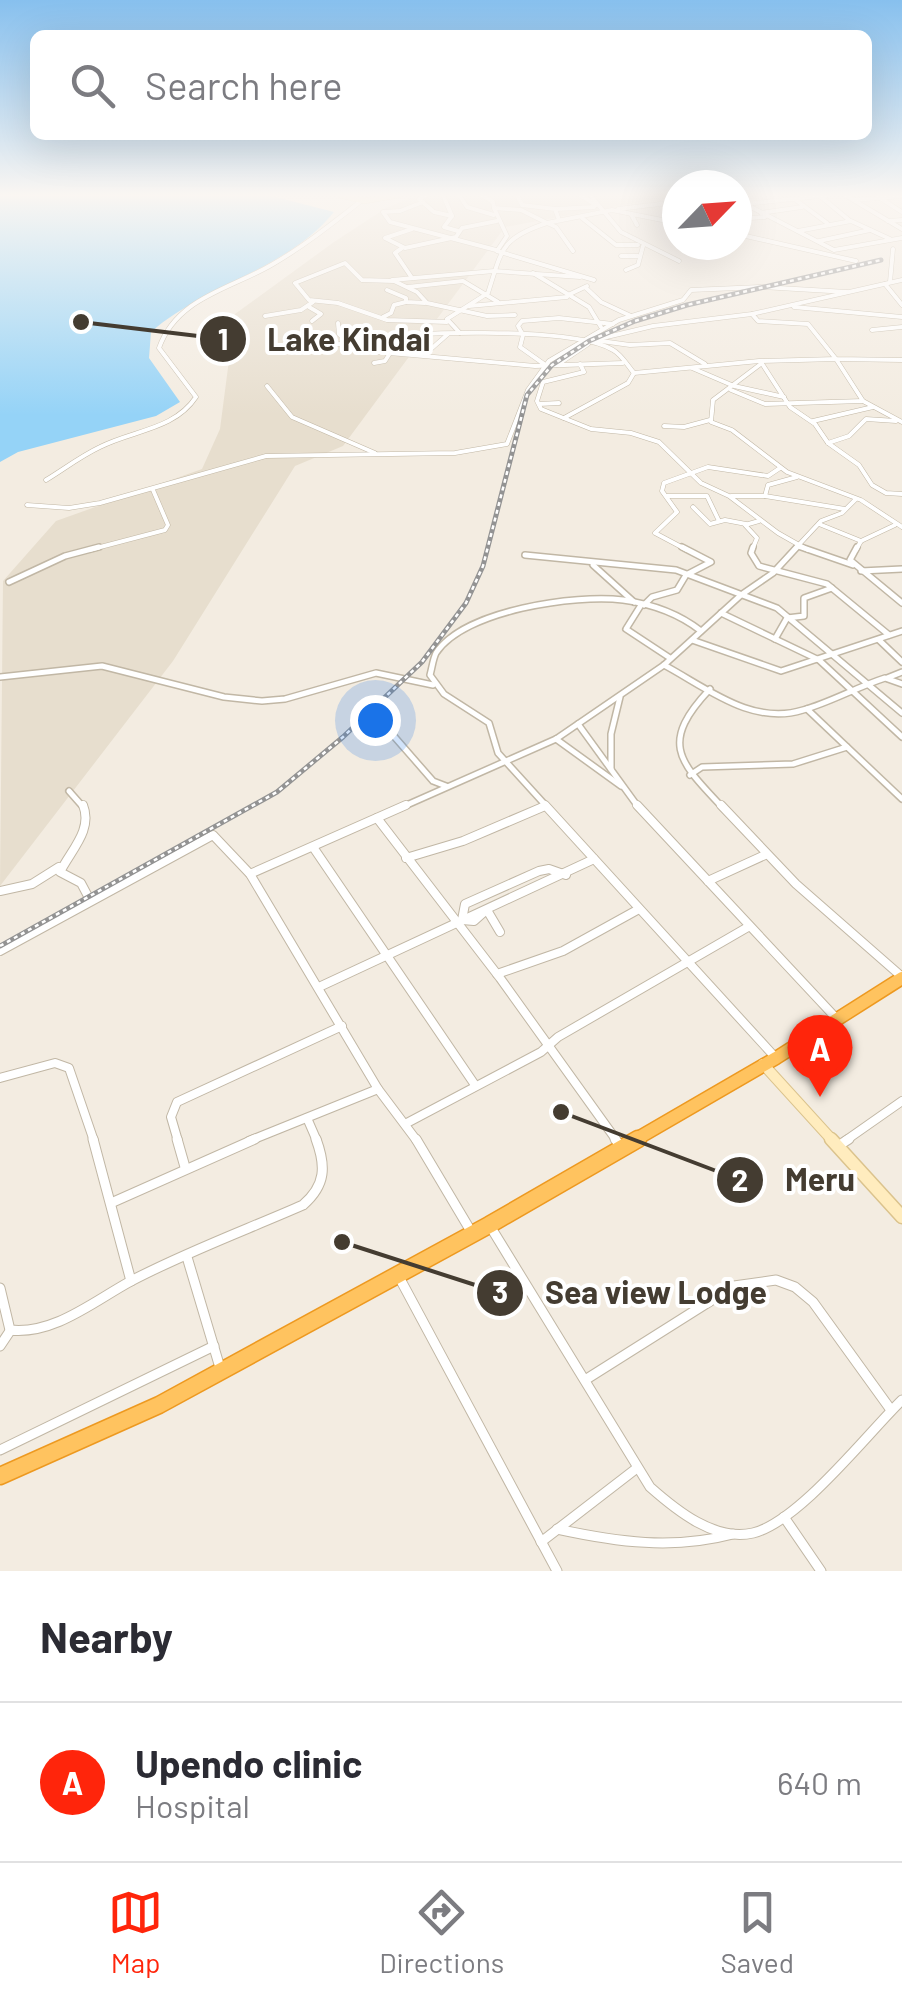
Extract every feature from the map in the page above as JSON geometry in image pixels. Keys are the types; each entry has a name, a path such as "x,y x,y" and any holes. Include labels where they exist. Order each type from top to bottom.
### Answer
{"highway":[{"path":"0,1476 159,1405 398,1276 770,1061 902,977"}],"street":[{"path":"46,480 102,446 173,418 192,405 196,397 159,348 168,327 196,303 266,268"},
{"path":"337,268 296,282 301,294 314,302 338,302 383,317 447,322 461,334"},
{"path":"352,268 366,282 494,271 581,277"},
{"path":"405,268 412,278"},
{"path":"552,268 594,280"},
{"path":"626,270 630,268"},
{"path":"890,268 887,283 902,305"},
{"path":"447,322 461,308 486,295 494,271"},
{"path":"532,272 589,307 603,334 634,373 761,362 902,360"},
{"path":"433,276 476,283 498,302"},
{"path":"581,277 601,302 631,316"},
{"path":"392,280 426,303"},
{"path":"407,287 456,280"},
{"path":"28,505 77,508 153,490 258,457 455,452 506,444 545,365 603,334 752,314 902,280"},
{"path":"556,366 613,324 680,301 687,291 735,291 760,286 847,292"},
{"path":"568,296 572,290 586,288"},
{"path":"388,290 406,298 406,302"},
{"path":"461,308 568,296"},
{"path":"265,316 308,307 314,302"},
{"path":"383,317 391,313 394,305 406,302 461,308 487,316 515,315"},
{"path":"308,307 321,314 312,321"},
{"path":"785,307 902,317"},
{"path":"752,314 758,321 808,324 854,380 863,401"},
{"path":"537,376 535,363 520,347 518,326 525,320 559,318 613,324"},
{"path":"338,323 338,334 356,350 556,366 624,364"},
{"path":"872,330 902,327"},
{"path":"302,346 402,331 588,341 613,346"},
{"path":"414,353 431,349 449,334"},
{"path":"588,341 602,347"},
{"path":"576,350 670,343 706,366"},
{"path":"374,363 383,362 391,352"},
{"path":"535,363 554,358"},
{"path":"710,420 713,400 761,362"},
{"path":"761,362 790,405 828,443 859,465 878,490 902,494"},
{"path":"538,404 543,382 584,372 580,364"},
{"path":"556,366 579,384"},
{"path":"690,367 750,394 758,404 863,401 902,422"},
{"path":"561,419 628,383 634,373"},
{"path":"267,386 290,416 376,454"},
{"path":"732,388 740,394 785,398"},
{"path":"538,404 561,419 659,442 700,483 729,496 800,547 853,565 902,603"},
{"path":"538,404 559,404"},
{"path":"810,422 875,406"},
{"path":"828,443 849,436 866,419 902,422"},
{"path":"664,426 684,427 710,420 735,432 780,468 856,499 899,526"},
{"path":"780,468 768,476 712,467 689,471 664,483 666,496 677,512 655,533 711,562 686,575 674,592 638,602 626,629 645,638 667,662 763,716 808,709 902,672"},
{"path":"765,496 768,485 798,477"},
{"path":"8,582 66,556 165,530 168,525 153,490"},
{"path":"666,496 707,496 719,521"},
{"path":"729,496 765,496 846,510"},
{"path":"250,874 556,738 667,662 720,613 773,573 819,524 846,510 856,499"},
{"path":"692,507 707,522 759,521"},
{"path":"746,524 757,538 752,550 754,561 773,573 800,575 833,588 890,636"},
{"path":"819,524 861,541"},
{"path":"853,565 849,556 861,541 899,526"},
{"path":"525,555 653,567 777,608 902,713"},
{"path":"592,564 638,602"},
{"path":"860,571 902,568"},
{"path":"790,617 804,616 802,600 809,594 833,588"},
{"path":"638,602 652,597"},
{"path":"436,686 430,675 432,660 461,630 546,603 638,602 693,624 710,622"},
{"path":"720,613 819,660 902,738"},
{"path":"775,639 790,617"},
{"path":"693,624 697,635 706,642 773,671 819,660 902,631"},
{"path":"879,640 902,662"},
{"path":"0,677 102,666 141,679 262,701 285,699 376,673 436,686 489,723 494,732 493,745 507,763 689,964 837,1146 901,1215"},
{"path":"885,678 902,684"},
{"path":"710,689 691,712 680,735 679,754 690,775 766,855 902,977"},
{"path":"608,766 620,697"},
{"path":"808,709 900,793"},
{"path":"578,724 622,786 748,927 837,1019"},
{"path":"362,727 392,734 433,781 448,786"},
{"path":"556,738 608,766"},
{"path":"690,775 702,767 793,764 848,748"},
{"path":"581,750 592,765 622,786"},
{"path":"0,891 62,871 78,846 88,817 81,801 70,791"},
{"path":"406,858 463,841 544,806"},
{"path":"377,818 459,921 622,1148"},
{"path":"0,951 213,835 225,842 250,874 378,1089 405,1124 473,1234"},
{"path":"313,847 476,1086"},
{"path":"708,881 766,855"},
{"path":"319,986 594,860"},
{"path":"459,921 466,904 539,872 549,870 566,875"},
{"path":"62,871 81,883 90,900"},
{"path":"497,974 554,955 640,910"},
{"path":"485,911 500,932"},
{"path":"405,1124 549,1046 558,1037 748,927"},
{"path":"185,1168 171,1117 176,1102 342,1026"},
{"path":"0,1078 54,1063 69,1068 97,1149 132,1281"},
{"path":"111,1203 185,1168 378,1089"},
{"path":"837,1146 902,1101"},
{"path":"10,1330 27,1332 87,1309 132,1281 303,1205 317,1194 326,1168 307,1118"},
{"path":"489,1225 637,1468 668,1504 733,1534"},
{"path":"186,1257 221,1372"},
{"path":"398,1276 557,1571"},
{"path":"585,1380 734,1286 777,1278 801,1290 813,1302 891,1410"},
{"path":"0,1288 10,1330 0,1346"},
{"path":"0,1450 214,1346"},
{"path":"557,1529 610,1541 663,1546 705,1543 754,1532 784,1517 902,1400"},
{"path":"541,1542 637,1468"},
{"path":"784,1517 820,1571"}],"shaded area":[{"path":"298,268 474,268 343,446 295,466 173,661 0,886 3,581 56,521 202,469 220,429 235,314"}],"water":[{"path":"0,268 260,268 196,301 151,332 149,358 180,402 156,416 18,452 0,462"}],"railway":[{"path":"0,946 277,792 343,737 422,662 466,603 483,566 527,395 552,365 589,341 635,321 845,268"}],"place":[{"name":"Lake Kindai","path":"81,322"},
{"name":"Upendo clinic","path":"820,1097"},
{"name":"Meru","path":"561,1112"},
{"name":"Sea view Lodge","path":"342,1242"}]}
